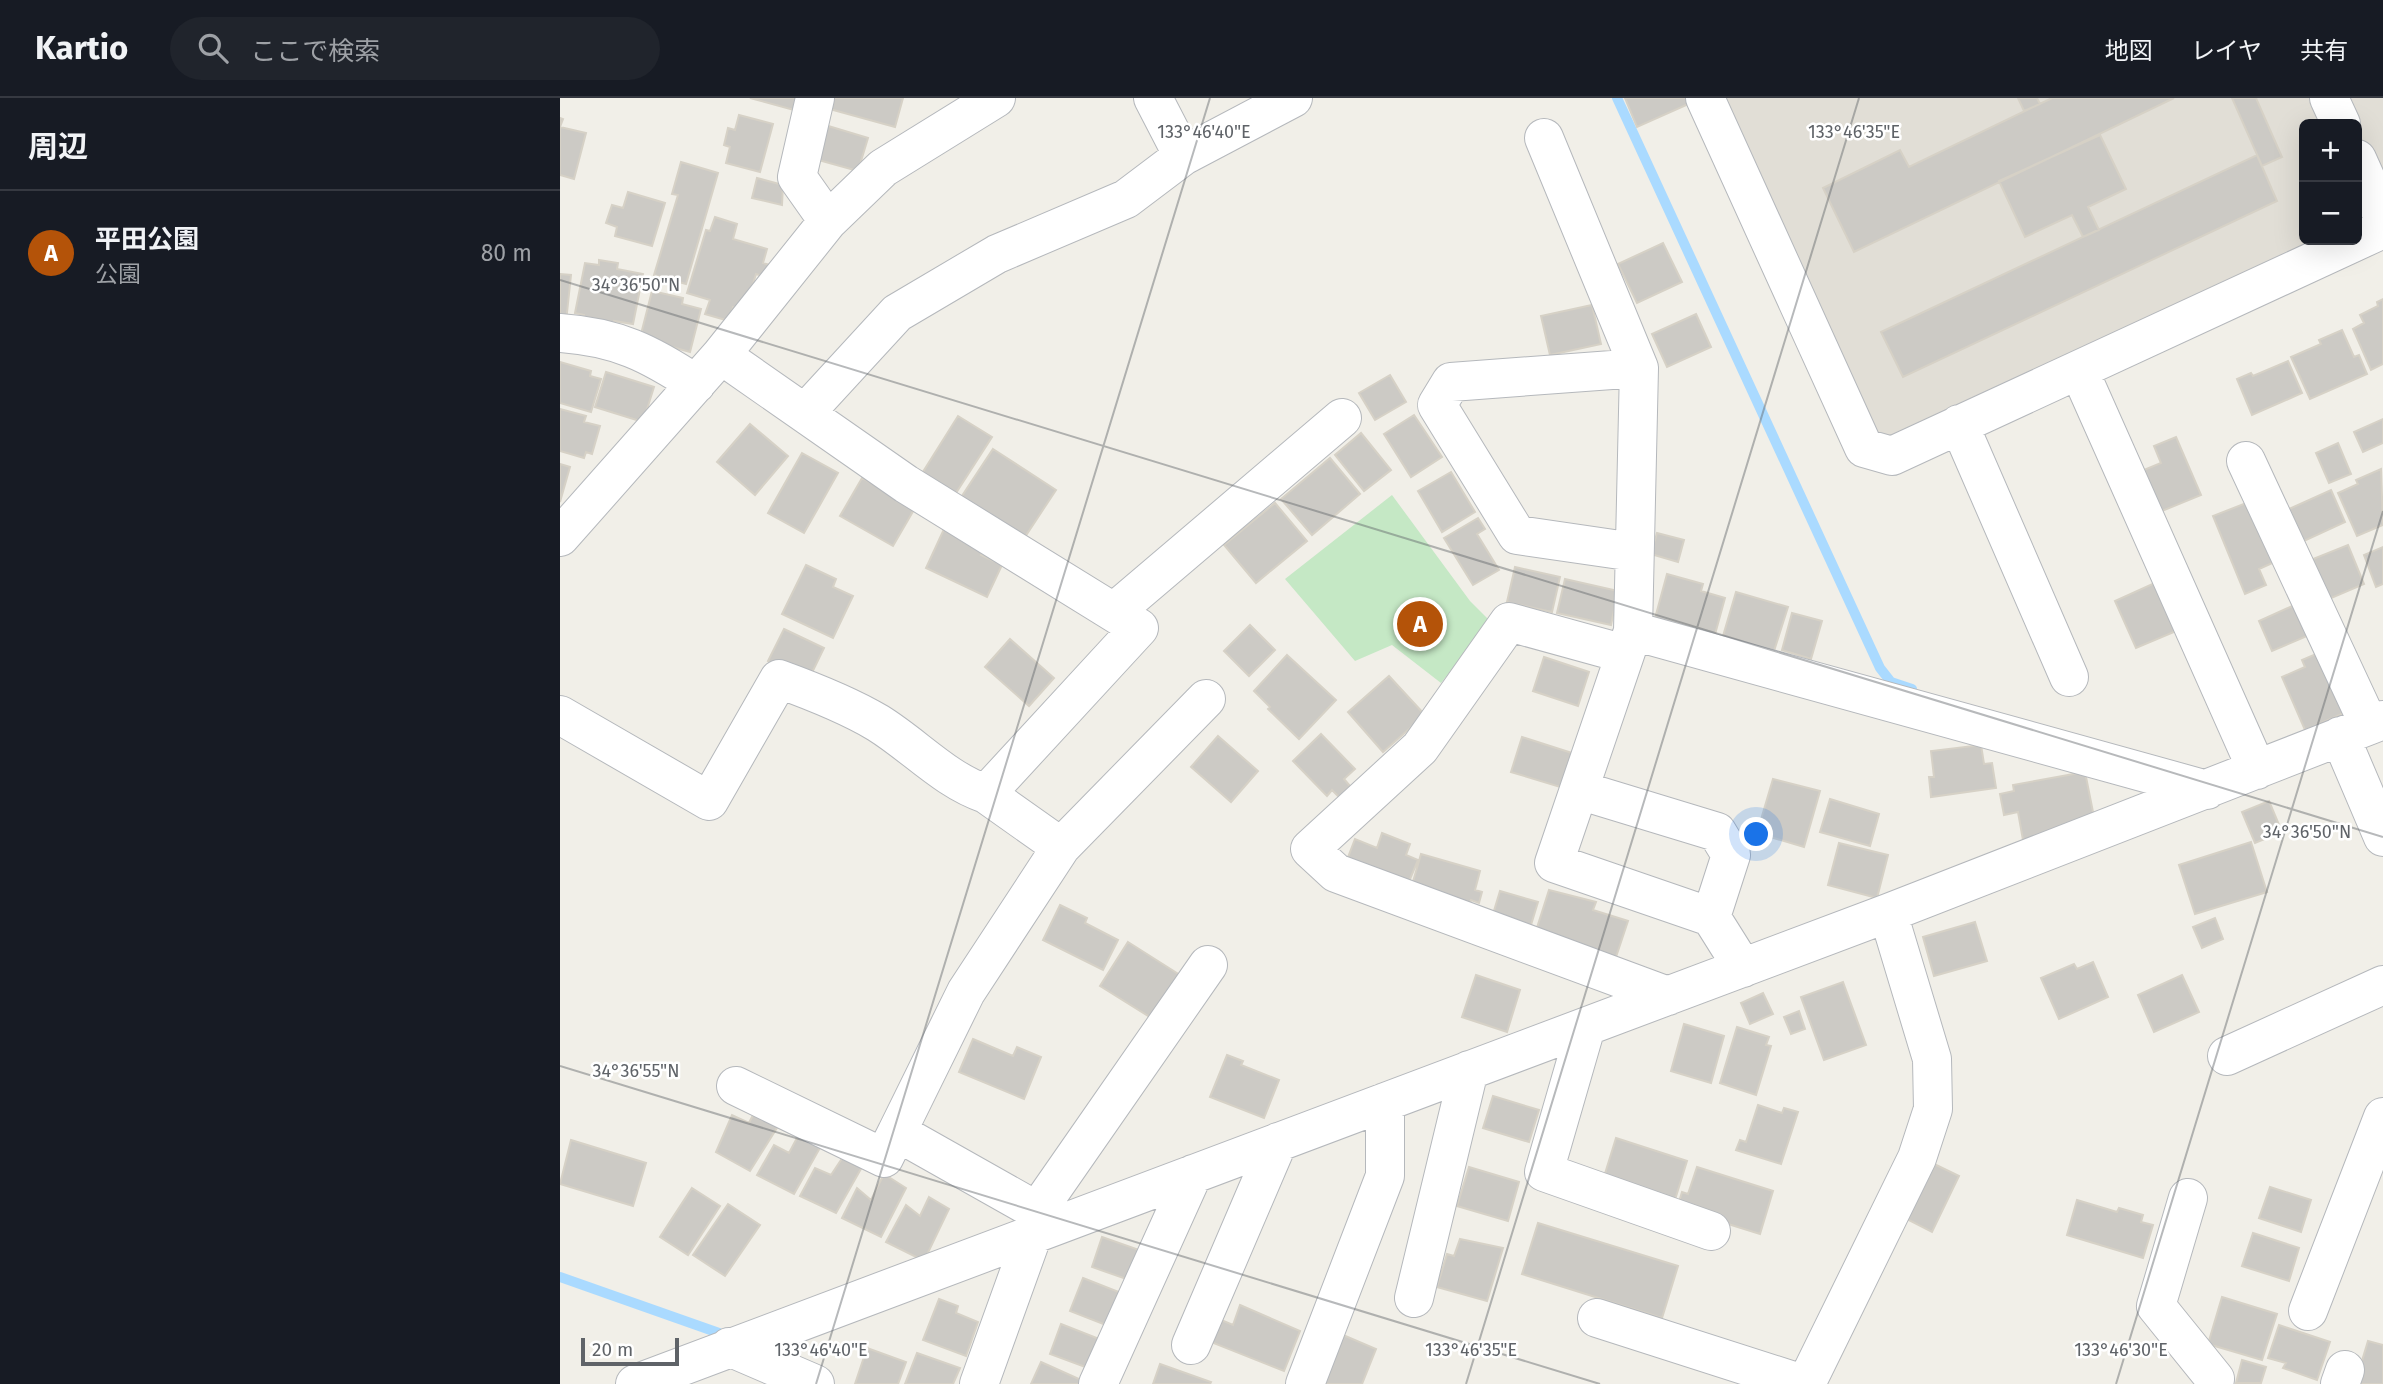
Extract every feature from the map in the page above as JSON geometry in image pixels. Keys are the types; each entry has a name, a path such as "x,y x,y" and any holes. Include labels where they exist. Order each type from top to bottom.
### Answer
{"street":[{"path":"815,98 797,177 828,220"},
{"path":"560,537 721,355 828,220 883,168 961,109 996,98"},
{"path":"1153,98 1183,156"},
{"path":"805,413 897,313 997,254 1126,200 1183,156 1293,98"},
{"path":"1705,98 1864,448 1892,456 2383,229"},
{"path":"2329,98 2339,119"},
{"path":"1544,138 1639,368 1629,642 1553,863 1712,917 1743,968"},
{"path":"2362,170 2383,217"},
{"path":"560,333 598,336 658,359 696,384"},
{"path":"721,355 906,484 1139,628 986,794"},
{"path":"1634,552 1517,535 1437,405 1451,382 1639,368"},
{"path":"2079,370 2252,760"},
{"path":"1114,612 1342,418"},
{"path":"1959,424 2068,677"},
{"path":"2246,461 2359,730 2383,837"},
{"path":"1668,996 1336,873 1310,849 1420,748 1509,622 1629,642 2207,790"},
{"path":"560,715 709,801 779,679 813,691 877,723 967,788 986,794 1060,847"},
{"path":"736,1086 884,1158 966,992 1060,847 1206,699"},
{"path":"635,1384 750,1365 1043,1223 1193,1174 1888,913 2207,790 2252,760 2359,730"},
{"path":"1578,790 1717,832 1731,855 1712,917"},
{"path":"1597,1318 1805,1384 1917,1158 1933,1109 1933,1059 1888,913"},
{"path":"979,1384 1043,1223 1208,965"},
{"path":"2227,1056 2383,985"},
{"path":"1586,1027 1544,1172 1711,1231"},
{"path":"1414,1298 1469,1070"},
{"path":"1305,1384 1385,1176 1385,1102"},
{"path":"2308,1311 2383,1117"},
{"path":"897,1132 1043,1223"},
{"path":"1191,1345 1278,1142"},
{"path":"1098,1384 1193,1174"},
{"path":"2188,1198 2156,1306 2216,1379 2214,1384"},
{"path":"750,1365 815,1384"}],"shaded area":[{"path":"1717,98 2383,98 2383,215 2362,225 2362,119 2299,119 2299,245 2318,245 1888,444 1871,438"}],"green space":[{"path":"1392,495 1470,601 1490,621 1441,683 1392,645 1355,661 1285,579"}],"building":[{"path":"750,98 797,98 794,110"},
{"path":"828,98 903,98 895,127 826,108"},
{"path":"1625,98 1691,98 1693,102 1637,127"},
{"path":"2018,98 2037,98 2040,104 2024,111"},
{"path":"2052,98 2174,98 1854,252 1823,188 1900,150 1909,167"},
{"path":"2232,98 2256,98 2282,157 2262,166"},
{"path":"739,115 773,124 760,172 726,163 730,147 724,145 728,128 735,130"},
{"path":"825,125 868,138 858,171 815,159"},
{"path":"560,127 586,133 574,179 560,175"},
{"path":"2100,135 2126,189 2088,207 2099,230 2083,237 2072,215 2025,237 1999,181"},
{"path":"2257,155 2277,201 1903,377 1881,332"},
{"path":"681,162 718,173 686,284 654,275 678,195 672,194"},
{"path":"757,178 783,185 782,205 752,198"},
{"path":"628,192 665,203 652,246 615,236 617,227 606,223 612,205 623,208"},
{"path":"715,217 737,224 733,239 767,249 763,263 773,266 769,278 756,274 745,310 733,307 729,321 705,314 710,300 687,293 706,230 710,231"},
{"path":"1663,243 1682,282 1637,303 1618,264"},
{"path":"599,260 618,263 617,269 643,274 633,324 614,321 612,333 582,327 584,315 575,313 585,263 599,265"},
{"path":"560,274 571,275 566,322 560,321"},
{"path":"652,291 683,298 682,304 701,309 690,352 640,338"},
{"path":"2383,299 2383,364 2371,370 2353,329 2364,323 2360,315 2378,306 2377,302"},
{"path":"1592,305 1601,344 1550,355 1541,316"},
{"path":"1696,314 1711,347 1667,367 1652,334"},
{"path":"2342,330 2354,357 2359,355 2367,374 2310,399 2291,357 2321,344 2319,340"},
{"path":"2288,361 2302,393 2252,415 2237,379 2251,373 2253,376"},
{"path":"560,362 591,371 590,376 601,379 591,412 560,403"},
{"path":"606,372 654,387 643,422 595,407"},
{"path":"1390,375 1406,402 1375,420 1359,393"},
{"path":"560,409 586,416 584,422 600,426 592,454 586,452 584,458 560,451"},
{"path":"1414,415 1442,457 1411,477 1384,434"},
{"path":"958,416 992,437 954,496 921,475"},
{"path":"2383,419 2383,443 2363,452 2354,432"},
{"path":"750,424 788,456 755,495 717,462"},
{"path":"1361,433 1391,470 1364,491 1335,455"},
{"path":"2176,437 2201,495 2157,513 2139,472 2161,463 2154,446"},
{"path":"2338,443 2351,474 2329,483 2316,453"},
{"path":"993,449 1056,490 1019,546 956,505"},
{"path":"802,453 838,473 804,533 768,513"},
{"path":"1330,458 1360,494 1312,535 1281,499"},
{"path":"560,464 570,467 560,502"},
{"path":"2381,469 2383,525 2357,536 2338,493 2358,484 2356,480"},
{"path":"1451,472 1475,512 1442,532 1418,491"},
{"path":"862,478 915,508 893,546 840,516"},
{"path":"2331,490 2345,522 2304,541 2289,509"},
{"path":"2254,500 2279,560 2259,569 2266,585 2245,594 2213,516"},
{"path":"1275,503 1307,541 1256,583 1224,545"},
{"path":"1478,518 1485,529 1477,534 1499,570 1473,585 1444,538"},
{"path":"944,529 984,548 981,555 1002,565 987,597 926,568"},
{"path":"1657,533 1684,540 1678,562 1651,554"},
{"path":"2348,545 2364,584 2329,599 2313,559"},
{"path":"2383,547 2383,584 2376,587 2364,555"},
{"path":"806,565 836,579 833,587 853,596 833,638 782,614"},
{"path":"1515,567 1560,577 1552,612 1507,602"},
{"path":"1667,574 1703,584 1701,591 1725,598 1714,638 1654,622"},
{"path":"1565,579 1618,591 1611,625 1557,613"},
{"path":"2159,581 2181,629 2136,648 2115,601"},
{"path":"1736,592 1788,607 1774,651 1723,636"},
{"path":"2301,602 2314,633 2272,651 2259,621"},
{"path":"1792,613 1822,621 1811,659 1782,650"},
{"path":"1250,625 1275,650 1249,676 1224,651"},
{"path":"784,629 824,648 808,681 768,661"},
{"path":"1010,639 1054,678 1029,706 985,667"},
{"path":"2323,651 2349,711 2305,730 2282,677 2305,667 2302,660"},
{"path":"1287,655 1336,700 1299,739 1254,691"},
{"path":"1544,657 1589,672 1578,706 1533,691"},
{"path":"1389,676 1425,715 1383,752 1348,712"},
{"path":"1321,734 1355,769 1344,779 1350,786 1339,797 1332,790 1327,796 1293,761"},
{"path":"1218,736 1258,771 1231,802 1191,767"},
{"path":"1522,737 1578,755 1567,789 1511,772"},
{"path":"1981,745 1984,764 1992,763 1996,788 1931,797 1929,777 1934,777 1931,751"},
{"path":"2085,772 2096,827 2023,840 2018,812 2004,815 2000,794 2014,791 2013,785"},
{"path":"1773,779 1820,791 1804,847 1757,833"},
{"path":"1830,799 1879,814 1870,846 1820,832"},
{"path":"2269,801 2282,832 2255,843 2242,812"},
{"path":"1382,833 1410,844 1406,855 1418,860 1408,884 1347,860 1355,839 1377,848"},
{"path":"2251,842 2267,892 2195,914 2179,865"},
{"path":"1839,843 1888,855 1877,898 1828,885"},
{"path":"1421,854 1480,871 1475,890 1482,892 1479,903 1471,900 1468,910 1410,892"},
{"path":"1549,890 1596,902 1593,910 1628,921 1614,963 1534,937"},
{"path":"1500,891 1538,902 1531,925 1493,914"},
{"path":"1060,905 1087,918 1085,923 1118,940 1103,970 1043,940"},
{"path":"2215,918 2223,939 2202,948 2193,927"},
{"path":"1975,922 1987,961 1934,976 1923,937"},
{"path":"1128,942 1180,975 1153,1019 1100,986"},
{"path":"2093,962 2108,997 2059,1019 2041,978 2074,964 2077,969"},
{"path":"1476,975 1520,990 1507,1032 1462,1017"},
{"path":"2182,975 2199,1012 2154,1032 2138,995"},
{"path":"1843,982 1866,1045 1824,1060 1801,997"},
{"path":"1763,993 1773,1014 1750,1024 1741,1003"},
{"path":"1799,1011 1805,1029 1791,1034 1784,1017"},
{"path":"1684,1024 1724,1036 1711,1083 1671,1071"},
{"path":"1737,1027 1769,1037 1766,1045 1771,1046 1756,1095 1720,1083"},
{"path":"973,1039 1013,1056 1017,1047 1041,1057 1024,1099 959,1072"},
{"path":"1227,1055 1243,1061 1241,1065 1279,1080 1264,1118 1210,1097"},
{"path":"1493,1096 1539,1110 1529,1142 1483,1128"},
{"path":"1758,1105 1782,1113 1784,1108 1798,1112 1781,1164 1736,1150 1740,1140 1746,1142"},
{"path":"756,1109 780,1123 750,1171 716,1152 732,1115 749,1123"},
{"path":"798,1136 821,1146 794,1194 757,1175 774,1145 789,1153"},
{"path":"1616,1138 1687,1161 1674,1203 1603,1180"},
{"path":"571,1140 646,1163 633,1206 560,1184"},
{"path":"845,1154 862,1167 836,1213 800,1196 815,1168 831,1175"},
{"path":"1928,1161 1959,1176 1932,1232 1901,1216"},
{"path":"1469,1167 1519,1182 1508,1221 1457,1206"},
{"path":"1697,1167 1773,1191 1760,1234 1677,1208 1682,1192 1688,1194"},
{"path":"884,1174 906,1188 881,1237 842,1218 857,1188 871,1200"},
{"path":"2270,1187 2311,1200 2301,1232 2259,1218"},
{"path":"692,1188 720,1206 688,1255 660,1237"},
{"path":"929,1197 949,1209 924,1261 886,1242 906,1205 920,1216"},
{"path":"2077,1200 2117,1212 2119,1208 2143,1215 2141,1222 2153,1225 2143,1258 2067,1235"},
{"path":"728,1204 760,1225 725,1276 693,1255"},
{"path":"1538,1223 1678,1266 1662,1318 1522,1274"},
{"path":"2253,1233 2299,1248 2289,1281 2242,1266"},
{"path":"1102,1237 1145,1252 1135,1282 1092,1267"},
{"path":"1460,1239 1503,1248 1487,1301 1437,1287 1447,1254 1454,1256"},
{"path":"1083,1278 1129,1296 1116,1329 1070,1311"},
{"path":"2222,1297 2277,1314 2262,1360 2208,1344"},
{"path":"939,1299 958,1306 956,1313 978,1322 966,1356 923,1340"},
{"path":"1240,1305 1300,1331 1284,1371 1211,1342 1219,1319 1233,1325"},
{"path":"1061,1324 1107,1342 1096,1371 1050,1354"},
{"path":"2279,1325 2330,1342 2317,1380 2283,1368 2286,1363 2268,1358"},
{"path":"1343,1335 1376,1349 1362,1384 1324,1384"},
{"path":"2368,1341 2383,1345 2383,1384 2355,1384"},
{"path":"867,1348 906,1362 898,1384 855,1384"},
{"path":"917,1353 960,1368 953,1384 905,1384"},
{"path":"2242,1360 2266,1367 2261,1383 2236,1383"},
{"path":"1041,1362 1088,1383 1031,1384"},
{"path":"1160,1364 1211,1382 1153,1384"}],"waterway":[{"path":"1617,98 1880,668 1891,682 1912,689"},
{"path":"560,1277 719,1333"}],"place":[{"name":"平田公園","path":"1420,624"}]}
